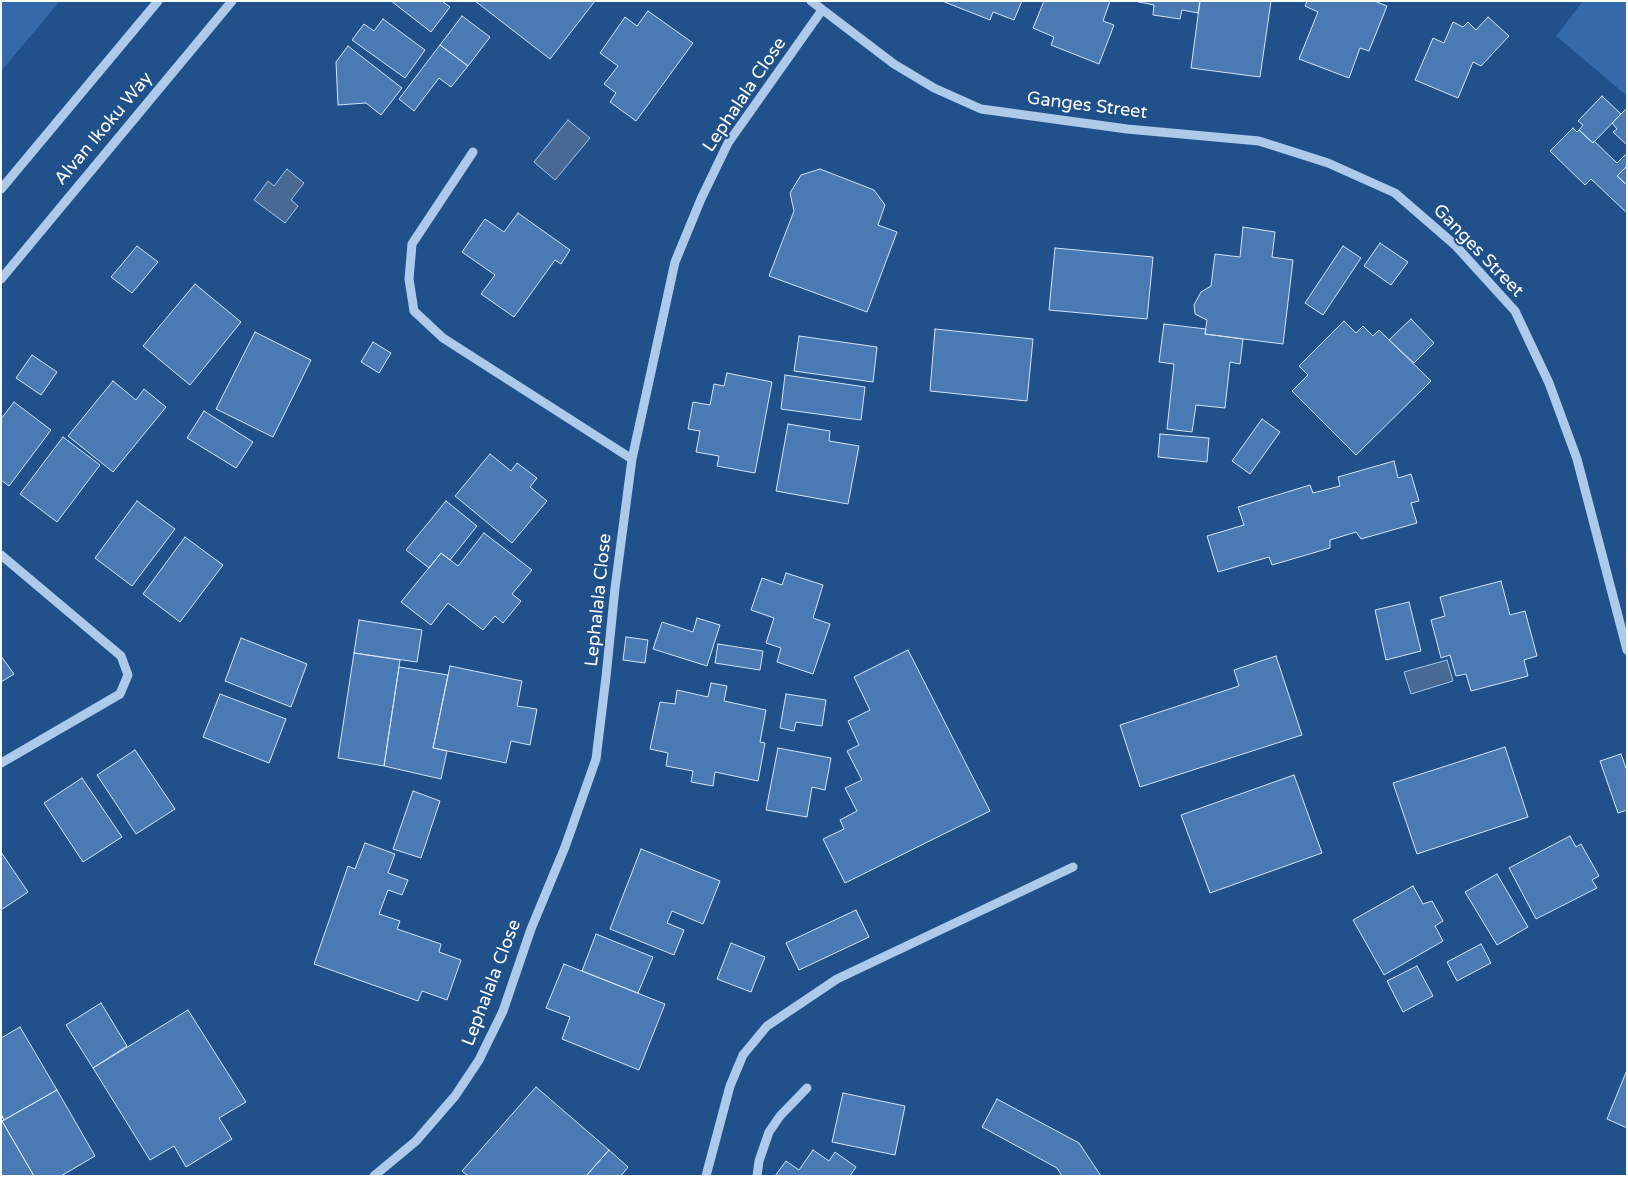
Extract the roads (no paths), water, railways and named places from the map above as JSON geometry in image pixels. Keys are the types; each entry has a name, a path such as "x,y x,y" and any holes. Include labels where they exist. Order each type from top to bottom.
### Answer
{"street":[{"path":"1,189 158,1"},
{"name":"Alvan Ikoku Way","path":"1,279 232,1"},
{"name":"Ganges Street","path":"811,1 894,64 934,88 981,109 1127,129 1259,141 1328,163 1395,193 1455,245 1515,311 1549,383 1577,459 1627,650"},
{"name":"Lephalala Close","path":"374,1176 416,1141 455,1096 479,1060 502,1011 530,929 565,847 596,759 615,588 632,459 675,262 701,199 728,143 822,10"},
{"path":"473,152 412,244 409,279 414,310 443,338 632,459"},
{"path":"1,555 121,656 128,675 120,694 1,763"},
{"path":"706,1176 730,1086 743,1056 767,1026 837,980 1073,867"},
{"path":"757,1176 759,1161 769,1132 780,1116 807,1088"}]}
